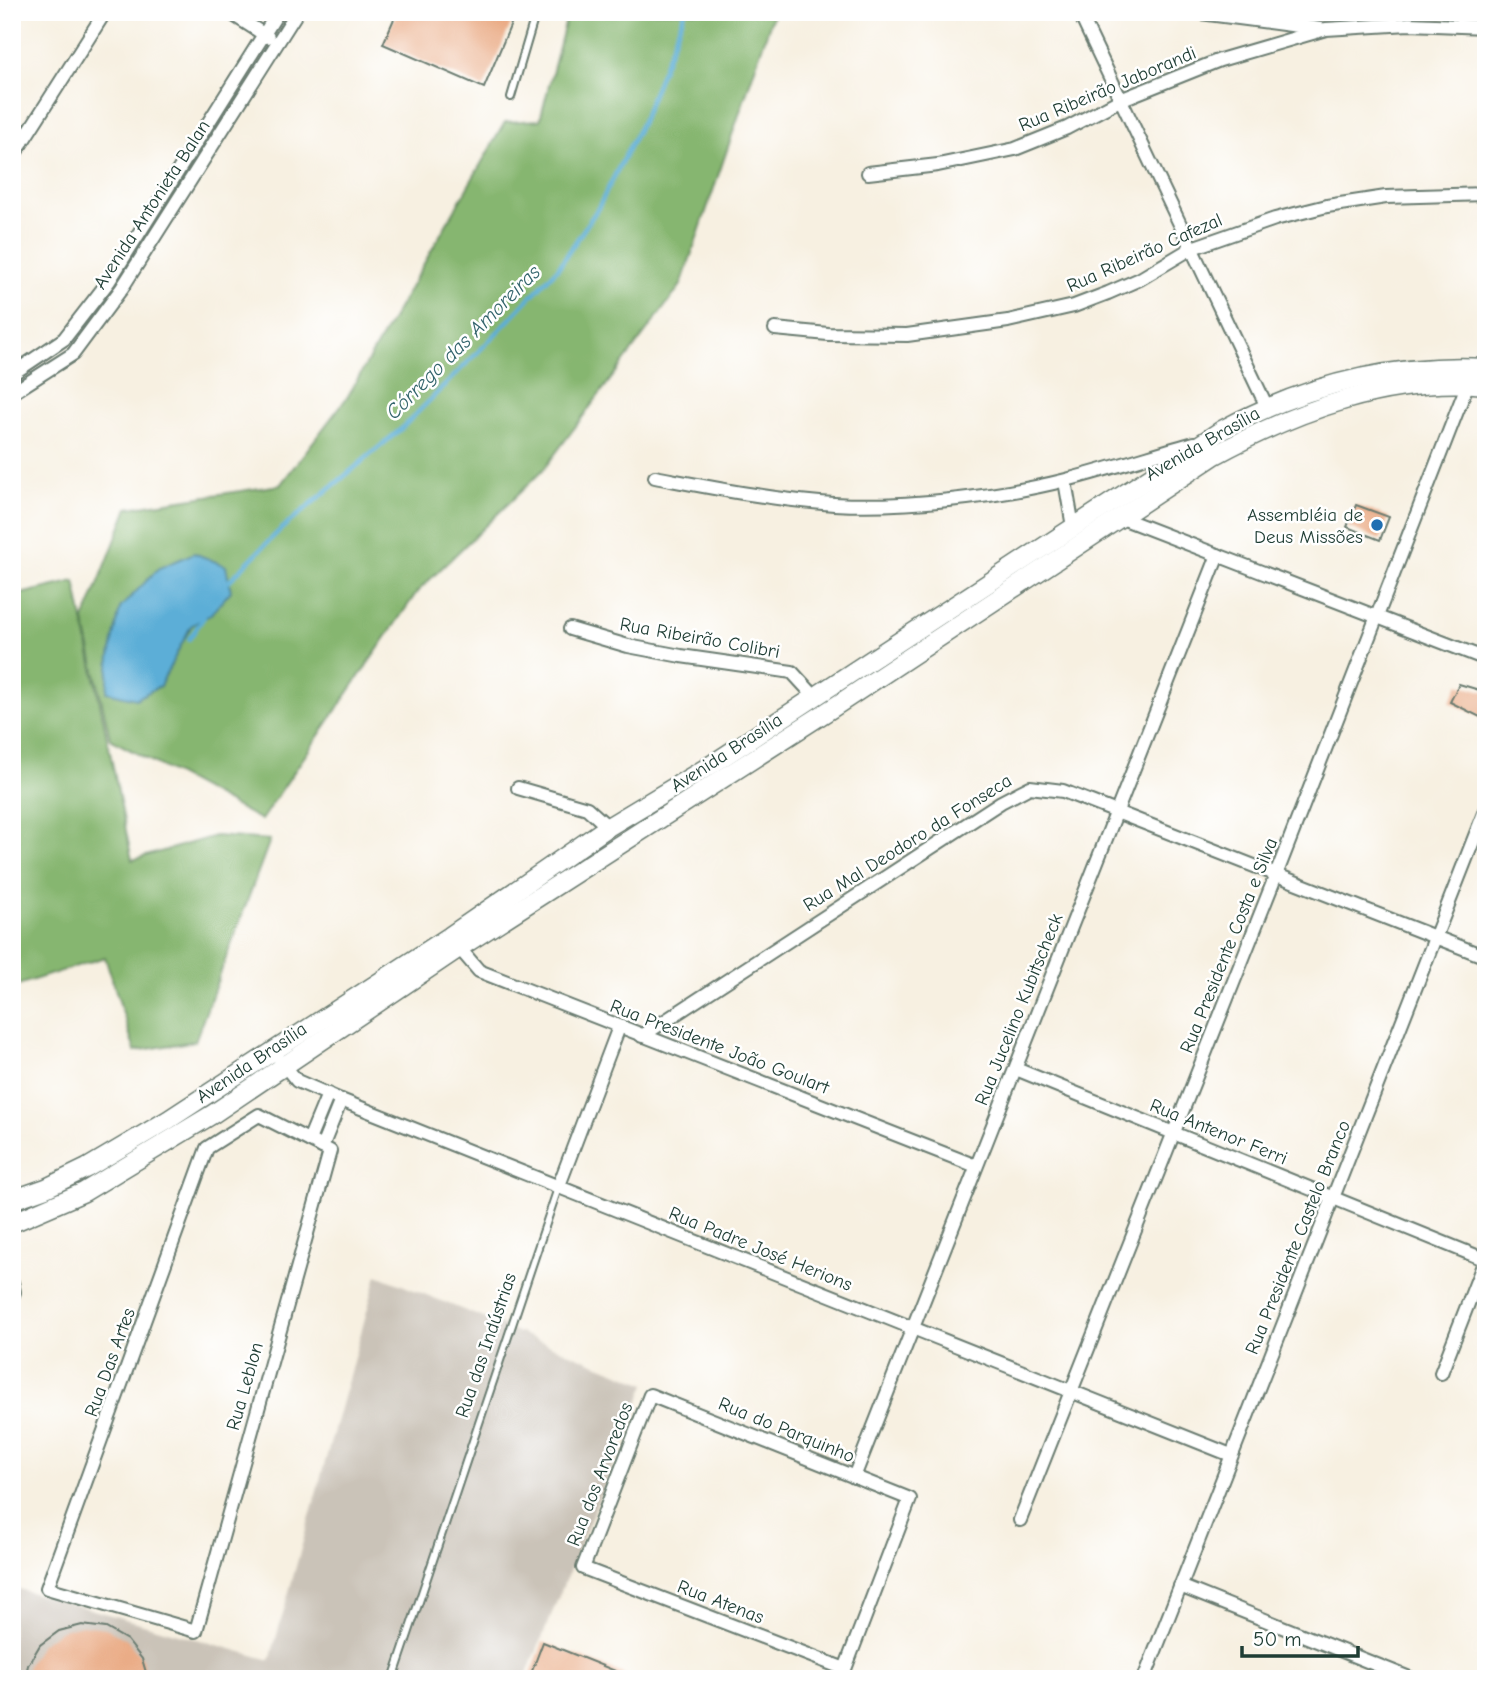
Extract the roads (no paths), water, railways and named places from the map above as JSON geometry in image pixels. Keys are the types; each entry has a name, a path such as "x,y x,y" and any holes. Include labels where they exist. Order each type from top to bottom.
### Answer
{"main road":[{"name":"Avenida Brasília","path":"454,942 608,827 814,697 1208,439 1267,407 1351,379 1384,372 1435,367 1486,368"},
{"name":"Avenida Brasília","path":"13,1225 83,1192 129,1166 279,1058 454,942 846,700 1215,455 1252,435 1314,409 1382,390 1422,385 1477,384"},
{"name":"Avenida Brasília","path":"19,1198 112,1154 279,1058"}],"street":[{"path":"12,158 105,12"},
{"path":"229,12 277,43"},
{"name":"Avenida Antonieta Balan","path":"12,374 64,339 109,281 278,12"},
{"name":"Avenida Antonieta Balan","path":"12,393 73,354 122,288 297,12"},
{"path":"1079,12 1267,407"},
{"path":"1193,12 1326,29"},
{"name":"Rua Ribeirão Jaborandi","path":"868,173 938,165 1015,149 1068,128 1120,100 1220,60 1326,29 1409,24 1486,27"},
{"name":"Rua Ribeirão Cafezal","path":"775,329 828,334 907,335 1008,321 1074,306 1140,279 1192,248 1275,219 1327,206 1386,197 1486,194"},
{"name":"Rua Presidente Costa e Silva","path":"1020,1520 1377,616 1477,384"},
{"path":"654,477 764,497 836,504 903,503 982,496 1065,481 1208,439"},
{"path":"1065,481 1073,527"},
{"path":"1119,517 1486,659"},
{"name":"Rua Jucelino Kubitscheck","path":"854,1477 1218,555"},
{"name":"Rua Ribeirão Colibri","path":"570,629 654,651 792,672 814,697"},
{"path":"518,788 587,807 608,827"},
{"name":"Rua Mal Deodoro da Fonseca","path":"642,1036 1001,802 1030,788 1063,791 1486,957"},
{"name":"Rua Presidente Castelo Branco","path":"1144,1679 1486,808"},
{"name":"Rua Presidente João Goulart","path":"454,942 480,971 976,1166"},
{"name":"Rua das Indústrias","path":"558,1188 619,1027"},
{"name":"Rua Padre José Herions","path":"279,1058 297,1081 341,1100 1231,1455"},
{"name":"Rua Antenor Ferri","path":"1016,1069 1485,1260"},
{"path":"326,1149 309,1140 328,1094"},
{"name":"Rua Leblon","path":"196,1631 341,1100"},
{"name":"Rua Das Artes","path":"196,1631 47,1588 207,1148 259,1115 309,1140"},
{"path":"13,1225 19,1198"},
{"path":"1441,1373 1485,1260"},
{"path":"12,1282 12,1297"},
{"name":"Rua do Parquinho","path":"650,1395 910,1499 843,1674"},
{"name":"Rua dos Arvoredos","path":"583,1568 650,1395"},
{"name":"Rua Atenas","path":"583,1568 843,1674"},
{"path":"1180,1586 1412,1679"}],"lane":[{"path":"511,97 536,12"},
{"name":"Rua das Indústrias","path":"393,1679 558,1188"}],"water":[{"path":"194,553 226,566 231,591 210,615 191,626 160,686 136,699 107,692 110,656 120,608 159,568"}],"waterway":[{"name":"Córrego das Amoreiras","path":"227,583 280,530 401,429 558,268 598,208 641,124 685,12"},
{"name":"Córrego das Amoreiras","path":"189,639 204,617"}],"place":[{"name":"Assembléia de Deus Missões","path":"1377,525"}]}
